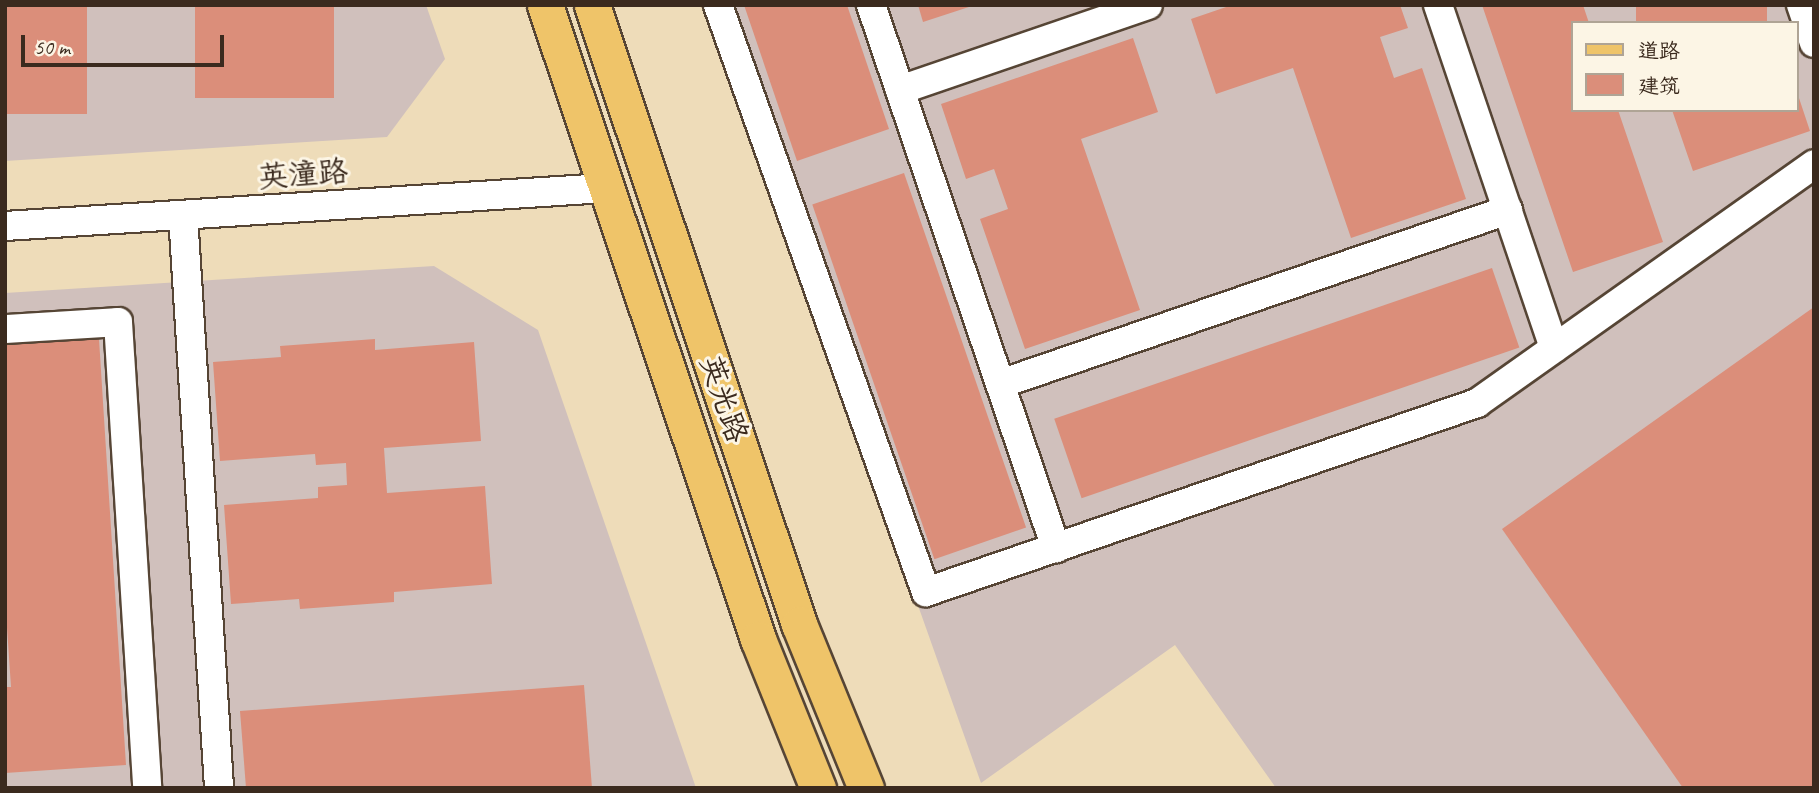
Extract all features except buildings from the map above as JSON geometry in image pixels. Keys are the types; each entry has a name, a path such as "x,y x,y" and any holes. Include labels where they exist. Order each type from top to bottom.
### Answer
{"main road":[{"name":"英光路","path":"545,5 758,639 818,788"},
{"name":"英光路","path":"601,8 799,624 866,788"}],"street":[{"path":"718,5 926,592 1477,403 1814,164"},
{"path":"872,5 1056,548"},
{"path":"900,90 1148,5"},
{"path":"1438,5 1555,348"},
{"path":"1801,5 1814,43"},
{"name":"英潼路","path":"5,226 606,188"},
{"path":"1000,384 1507,209"},
{"path":"183,215 219,788"},
{"path":"5,329 118,322 147,788"}],"shaded area":[{"path":"5,5 426,5 445,59 387,137 5,161"},
{"path":"705,5 1814,5 1814,788 1276,788 1175,645 981,783"},
{"path":"434,266 538,330 696,788 5,788 5,293"}]}
